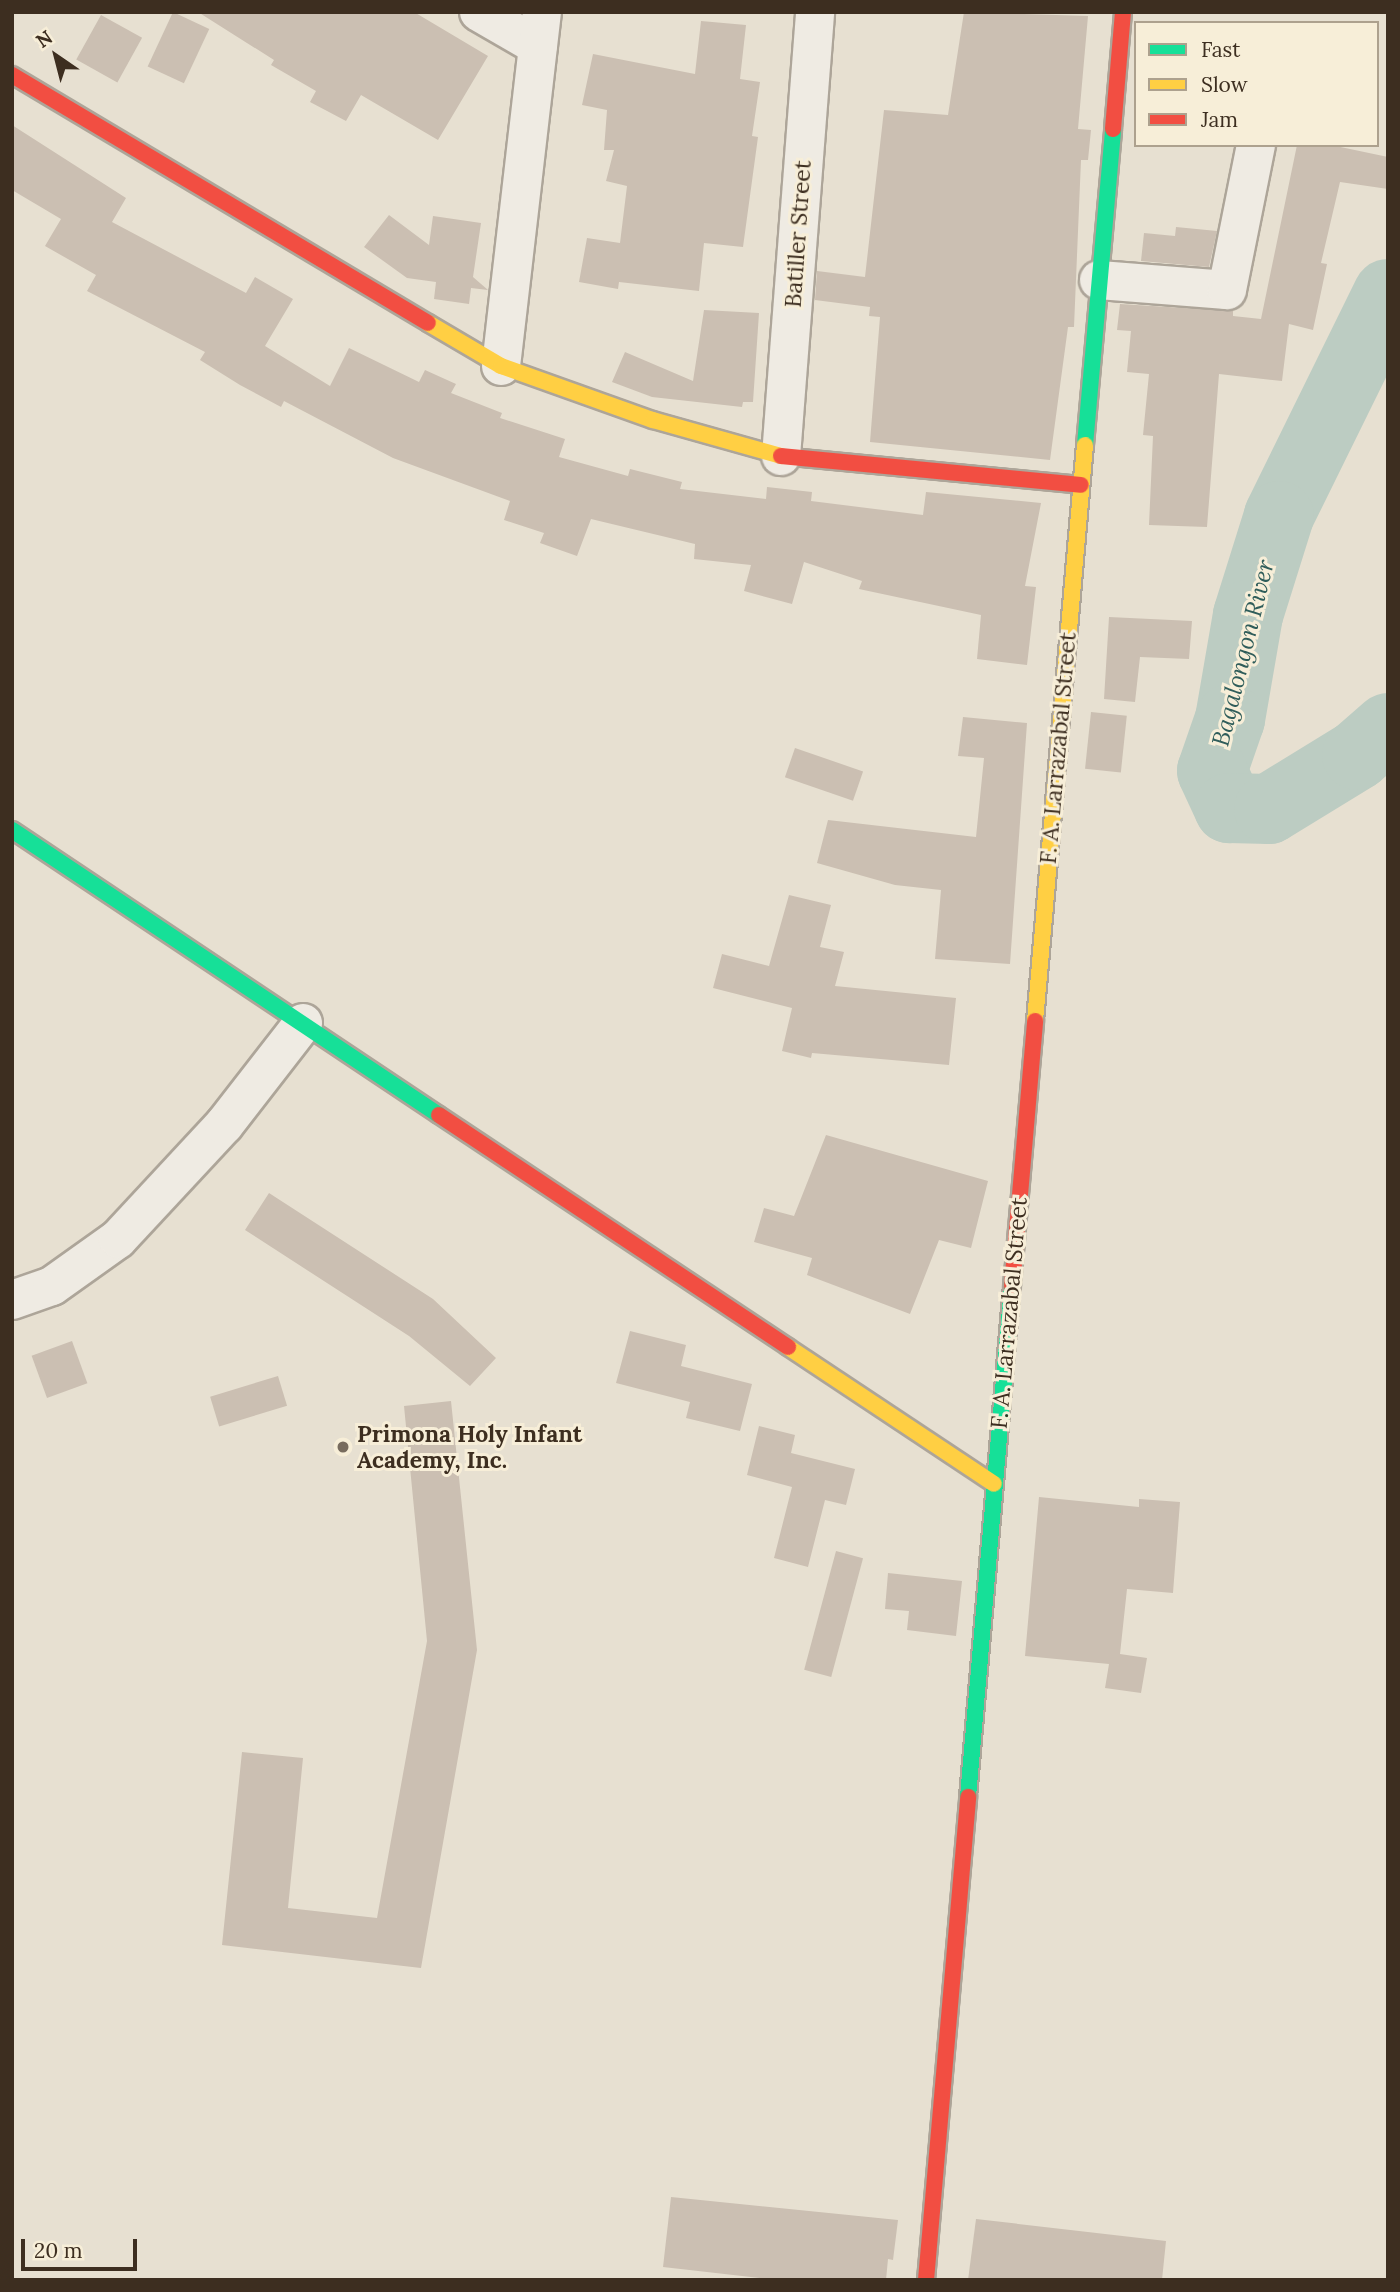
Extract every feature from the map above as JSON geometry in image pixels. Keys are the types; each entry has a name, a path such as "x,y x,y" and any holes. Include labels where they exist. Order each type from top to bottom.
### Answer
{"street":[{"path":"479,12 540,29 500,366"},
{"name":"Batiller Street","path":"781,456 815,12"},
{"name":"F. A. Larrazabal Street","path":"926,2280 1124,12"},
{"path":"12,75 500,366 653,420 781,456 1081,485"},
{"path":"1099,280 1227,290 1256,147"},
{"path":"12,830 994,1484"},
{"path":"12,1300 52,1286 118,1240 223,1125 303,1023"}],"building":[{"path":"173,12 209,29 184,83 148,66"},
{"path":"198,12 414,12 488,56 438,140 361,95 346,121 310,102 316,91 271,65 274,60"},
{"path":"964,12 1088,16 1078,129 1091,130 1088,160 1081,160 1074,327 1068,327 1050,460 870,442 880,317 869,316 870,307 815,300 817,271 865,277 884,110 948,115"},
{"path":"101,15 142,38 117,82 76,60"},
{"path":"701,21 746,25 740,79 760,82 752,136 758,137 743,247 704,243 699,291 619,282 618,289 579,282 587,238 620,243 627,186 606,181 614,150 604,150 607,110 582,105 593,54 695,74"},
{"path":"12,125 126,198 112,222 246,293 255,277 293,299 265,346 330,386 349,348 419,382 425,370 456,384 451,393 502,413 500,418 565,439 559,457 628,476 630,469 682,482 680,489 766,499 767,487 812,492 811,501 923,515 926,492 1041,503 1025,586 1036,587 1027,665 977,659 981,615 859,589 862,581 804,562 792,604 744,591 751,565 694,559 695,544 591,519 577,556 540,543 544,533 504,520 510,501 393,458 284,401 281,407 200,360 205,352 87,291 96,275 45,246 61,219 12,190"},
{"path":"1297,147 1340,147 1388,157 1388,189 1340,182 1321,263 1327,264 1313,330 1289,324 1282,381 1219,374 1207,527 1149,525 1153,436 1143,435 1149,374 1127,372 1131,331 1117,330 1120,304 1233,311 1233,316 1261,319"},
{"path":"389,215 429,245 433,216 481,223 473,277 488,290 471,288 469,304 434,299 436,282 407,278 364,247"},
{"path":"1176,227 1217,231 1209,267 1141,261 1144,233 1175,236"},
{"path":"704,310 759,313 753,402 743,402 742,407 652,397 612,382 625,352 693,381"},
{"path":"1109,617 1192,621 1189,659 1140,657 1135,702 1104,699"},
{"path":"1091,712 1127,716 1121,772 1085,769"},
{"path":"963,717 1027,723 1010,964 935,959 941,890 895,885 817,863 828,820 976,837 984,758 958,756"},
{"path":"795,748 863,771 853,801 785,777"},
{"path":"789,895 831,905 820,947 844,952 835,986 956,998 949,1065 812,1053 811,1058 782,1051 792,1008 713,988 722,954 769,966"},
{"path":"826,1135 988,1181 971,1248 939,1240 910,1314 807,1275 812,1258 754,1242 764,1208 794,1216"},
{"path":"269,1193 433,1299 496,1358 470,1386 409,1336 245,1230"},
{"path":"630,1331 686,1345 681,1366 752,1384 740,1431 686,1418 690,1402 616,1383"},
{"path":"72,1341 87,1383 47,1398 32,1356"},
{"path":"278,1376 287,1406 219,1426 210,1397"},
{"path":"451,1401 477,1650 421,1968 222,1945 242,1752 303,1758 288,1908 377,1918 427,1641 404,1406"},
{"path":"759,1426 795,1435 791,1453 855,1469 846,1505 825,1500 808,1567 774,1558 792,1487 747,1475"},
{"path":"1039,1497 1139,1507 1139,1499 1180,1502 1173,1593 1127,1589 1120,1654 1147,1658 1141,1693 1105,1688 1109,1664 1025,1656"},
{"path":"836,1551 863,1558 831,1677 804,1670"},
{"path":"888,1573 962,1581 956,1636 907,1630 909,1611 885,1609"},
{"path":"671,2197 898,2220 893,2260 888,2259 886,2280 778,2280 663,2267"},
{"path":"976,2219 1166,2241 1162,2280 968,2280"}],"waterway":[{"name":"Bagalongon River","path":"1388,294 1279,516 1248,615 1230,719 1212,771 1229,808 1269,809 1357,755 1388,728"}],"traffic: fast":[{"path":"1085,445 1113,129"},
{"path":"12,830 439,1115"},
{"path":"968,1797 1012,1286"}],"traffic: slow":[{"path":"428,323 501,366 653,420 781,456"},
{"path":"1035,1021 1085,445"},
{"path":"788,1347 994,1484"}],"traffic: jam":[{"path":"1113,129 1123,12"},
{"path":"12,75 428,323"},
{"path":"781,456 1081,485"},
{"path":"1012,1286 1035,1021"},
{"path":"439,1115 788,1347"},
{"path":"926,2280 968,1797"}],"place":[{"name":"Primona Holy Infant Academy, Inc.","path":"343,1447"}]}
